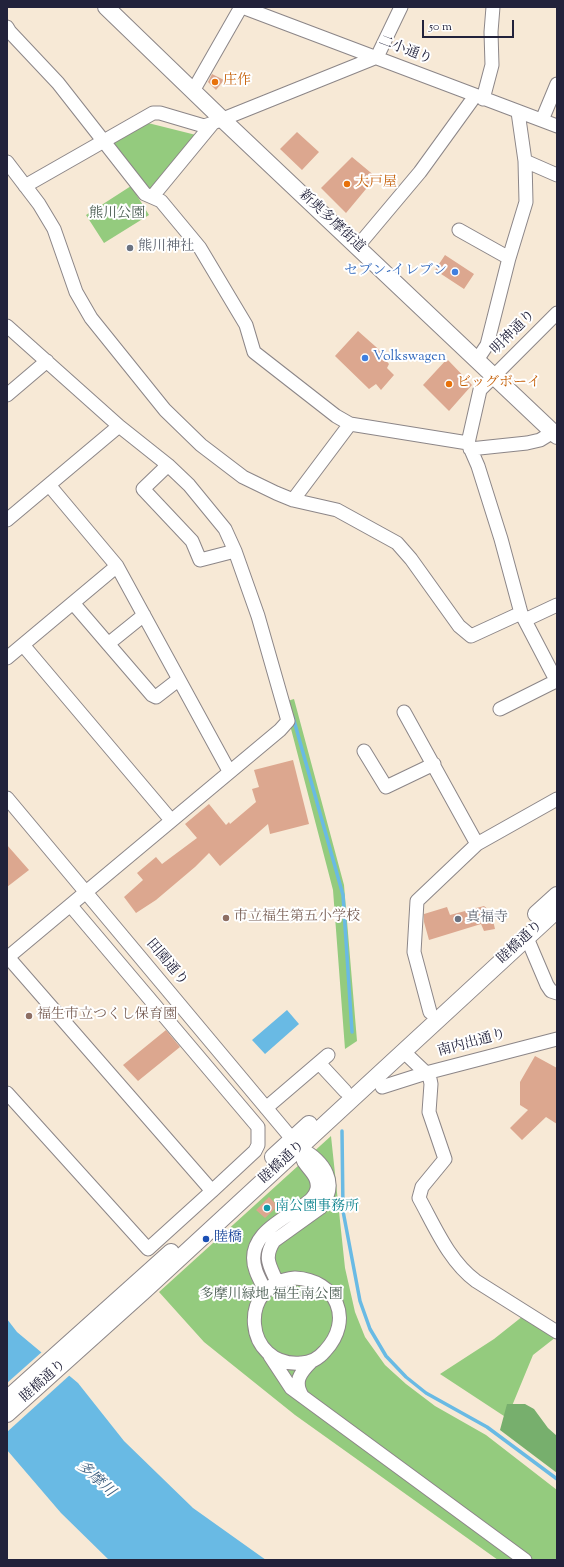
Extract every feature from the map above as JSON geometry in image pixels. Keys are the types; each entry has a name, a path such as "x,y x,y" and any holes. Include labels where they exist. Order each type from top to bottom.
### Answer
{"main road":[{"name":"新奥多摩街道","path":"106,7 192,91 218,121 357,247 555,434"},
{"name":"睦橋通り","path":"296,1143 345,1091 557,895"},
{"name":"睦橋通り","path":"7,1414 296,1143 403,1051 557,910"},
{"name":"睦橋通り","path":"7,1399 141,1287"}],"street":[{"path":"192,91 242,7"},
{"name":"二小通り","path":"242,7 557,126"},
{"path":"25,186 153,113 204,126 377,57 401,7"},
{"path":"357,247 420,172 479,97 492,66 491,32 493,7"},
{"path":"7,27 58,83 144,194 161,201 200,248 246,325 254,352 336,416 350,424 469,446 528,443 555,434"},
{"path":"542,120 557,84"},
{"path":"477,360 487,345 526,202 525,161 518,112"},
{"path":"152,197 218,121"},
{"path":"525,161 557,175"},
{"path":"7,162 39,204 54,229 76,292 91,318 165,410 200,445 243,477 293,500 337,510 397,543 411,559 458,626 472,636 557,605"},
{"path":"459,230 510,258"},
{"name":"明神通り","path":"469,446 479,392 557,313"},
{"path":"7,326 119,426 168,465 188,485 225,530 235,551 258,616 288,721 280,730 171,820 71,906 7,957 212,1191"},
{"path":"7,395 47,361"},
{"path":"293,500 350,424"},
{"path":"7,520 119,426"},
{"path":"469,446 478,466 523,617 557,681 500,709"},
{"path":"168,465 143,489 192,541 200,560 235,551"},
{"path":"49,485 117,566 229,772"},
{"path":"7,658 117,566"},
{"path":"73,603 152,695 156,697 178,680"},
{"path":"108,644 144,615"},
{"path":"22,645 171,820"},
{"path":"404,712 477,844"},
{"path":"364,751 386,787 434,764"},
{"name":"田園通り","path":"7,798 296,1143"},
{"path":"430,1012 414,952 417,901 477,844 557,799"},
{"path":"7,1093 148,1249 255,1151 258,1145 258,1128 71,906"},
{"path":"527,938 547,985 551,991 557,993"},
{"name":"南内出通り","path":"403,1051 426,1073 557,1039"},
{"path":"266,1108 324,1059 345,1091"},
{"path":"382,1086 426,1073 430,1078 429,1112 445,1159 422,1188 419,1198 448,1250 464,1273 557,1332"},
{"path":"277,1282 267,1255 271,1245 283,1234 320,1208 329,1192 329,1178 325,1168 311,1154 296,1143"},
{"path":"266,1290 256,1270 254,1259 258,1241 273,1225 312,1199 317,1189 316,1177 303,1161 296,1143"},
{"path":"304,1398 298,1382 302,1372 310,1362 323,1354 335,1338 340,1324 336,1304 324,1286 316,1282 287,1278 277,1282 266,1290 256,1308 254,1324 258,1339 291,1388 304,1398 525,1560"},
{"path":"270,1356 290,1363 310,1362"}],"green space":[{"path":"144,122 196,135 152,192 108,144"},
{"name":"熊川公園","path":"131,186 149,215 104,243 86,215"},
{"path":"294,699 344,885 357,1041 345,1049 333,890 284,702"},
{"name":"多摩川緑地 福生南公園","path":"331,1136 345,1268 355,1312 365,1337 385,1365 406,1384 435,1406 486,1435 557,1490 557,1560 498,1560 295,1415 204,1342 159,1292"},
{"path":"523,1316 556,1337 533,1355 507,1418 440,1374 494,1339"},
{"path":"507,1404 525,1404 534,1409 548,1428 557,1436 557,1473 500,1430"}],"water":[{"path":"287,1010 299,1024 265,1054 252,1040"},
{"name":"多摩川","path":"7,1319 17,1332 78,1383 124,1441 193,1508 266,1560 109,1560 61,1513 7,1450"}],"pier":[{"path":"43,1351 71,1374 7,1432 7,1383"}],"building":[{"path":"212,74 224,80 216,90 208,82"},
{"path":"297,132 319,152 302,170 280,149"},
{"path":"352,157 376,177 346,213 321,188"},
{"name":"セブン-イレブン","path":"445,255 474,274 464,289 435,270"},
{"path":"358,331 384,354 382,356 389,364 387,368 394,375 381,390 376,384 369,389 335,356"},
{"path":"447,359 472,385 449,411 423,385"},
{"path":"293,760 309,824 270,834 268,824 220,866 209,853 156,900 136,913 124,897 143,880 137,873 156,857 162,864 197,838 185,824 209,804 226,825 229,822 230,824 256,802 252,789 259,787 254,770"},
{"path":"7,845 29,870 7,887"},
{"name":"真福寺","path":"484,906 491,912 495,929 484,931 481,924 429,940 424,922 424,914 447,907 450,915"},
{"path":"166,1030 180,1047 138,1081 123,1065"},
{"path":"535,1056 557,1068 557,1124 546,1117 522,1140 510,1128 528,1110 520,1105 520,1082"},
{"name":"南公園事務所","path":"269,1197 278,1206 265,1218 256,1210"}],"waterway":[{"path":"293,717 343,895 352,1032"},
{"path":"342,1131 343,1211 360,1301 370,1329 386,1356 406,1377 426,1393 487,1427 557,1479"}],"place":[{"name":"庄作","path":"215,82"},
{"name":"大戸屋","path":"347,184"},
{"name":"熊川神社","path":"130,248"},
{"name":"セブン-イレブン","path":"455,272"},
{"name":"Volkswagen","path":"365,358"},
{"name":"ビッグボーイ","path":"449,384"},
{"name":"市立福生第五小学校","path":"226,918"},
{"name":"真福寺","path":"458,919"},
{"name":"福生市立つくし保育園","path":"29,1016"},
{"name":"南公園事務所","path":"267,1208"},
{"name":"睦橋","path":"206,1239"}]}
